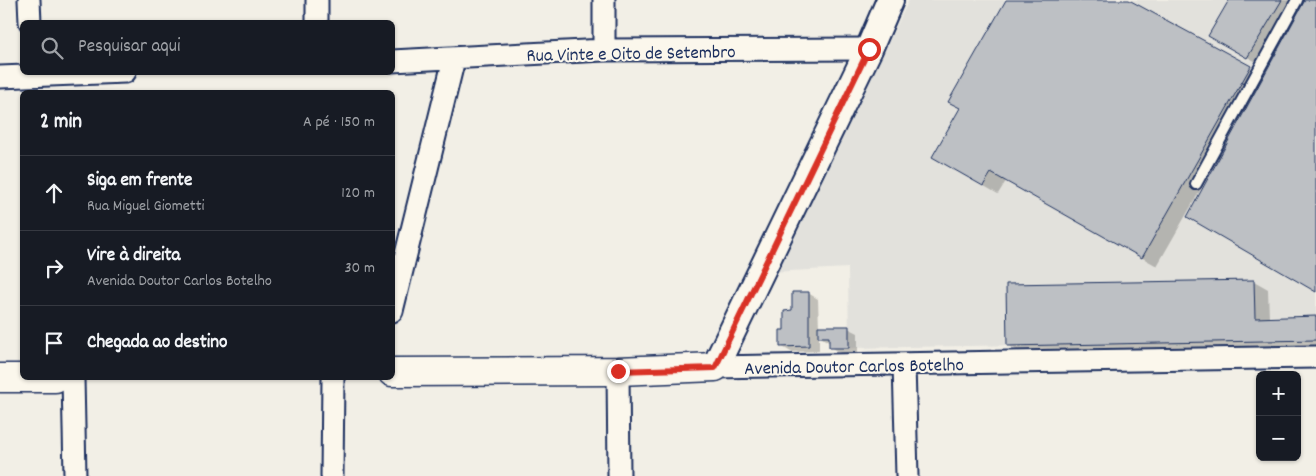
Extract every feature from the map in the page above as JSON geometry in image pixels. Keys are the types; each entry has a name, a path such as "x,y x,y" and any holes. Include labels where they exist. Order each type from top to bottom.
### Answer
{"main road":[{"name":"Avenida Doutor Carlos Botelho","path":"395,372 618,371 715,368"},
{"path":"0,378 20,378"}],"street":[{"path":"29,0 30,20"},
{"path":"317,0 317,20"},
{"path":"604,0 604,50"},
{"path":"715,368 869,49 887,3"},
{"name":"Rua Vinte e Oito de Setembro","path":"395,61 604,50 869,49"},
{"path":"395,299 454,59"},
{"path":"0,77 21,75"},
{"name":"Avenida Doutor Carlos Botelho","path":"715,368 1316,357"},
{"path":"904,364 907,476"},
{"path":"618,371 619,476"},
{"path":"73,380 75,476"},
{"path":"332,476 334,380"}],"lane":[{"path":"1196,184 1297,0"}],"shaded area":[{"path":"909,0 1316,0 1316,340 849,348 848,268 771,272"}],"building":[{"path":"1006,0 1129,0 1251,66 1142,258 991,173 983,186 932,157 960,108 948,102"},
{"path":"1229,0 1282,0 1247,58 1208,36"},
{"path":"1305,0 1316,0 1316,292 1187,217"},
{"path":"1254,280 1255,318 1316,316 1316,340 1007,346 1006,284"},
{"path":"792,292 809,292 809,346 780,347 780,330 784,330 784,311 792,310"},
{"path":"818,326 849,326 849,348 829,348 829,337 818,337"}],"route":[{"path":"618,371 715,368 869,49"}]}
